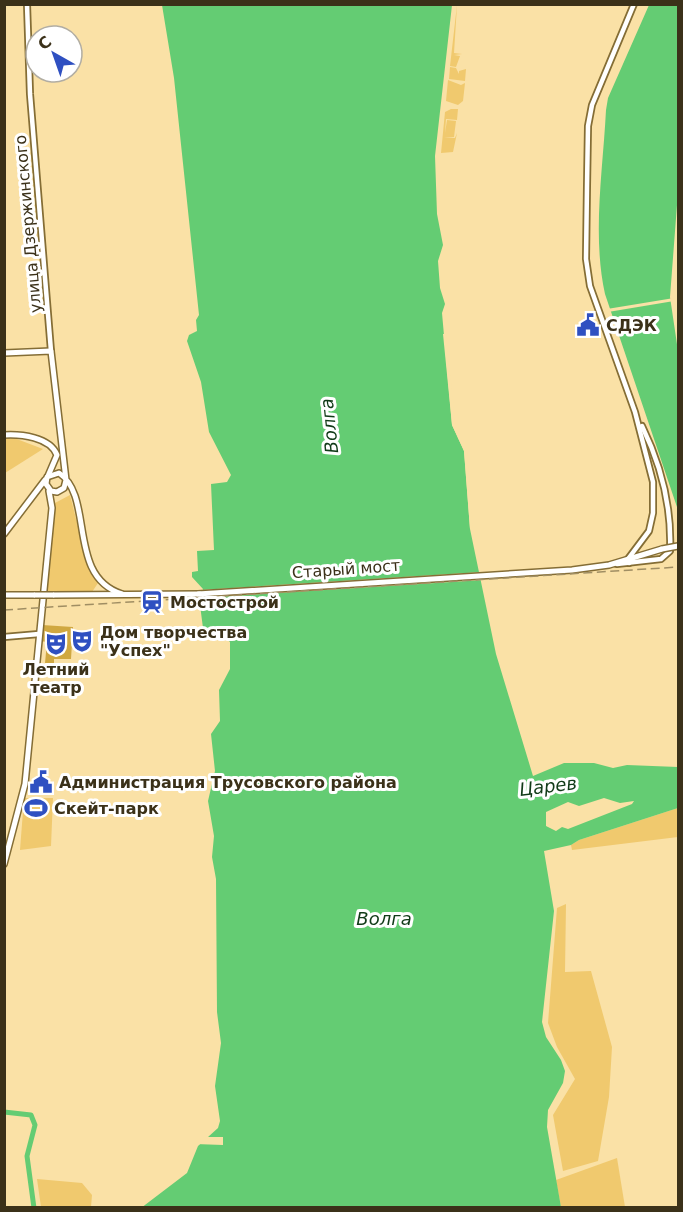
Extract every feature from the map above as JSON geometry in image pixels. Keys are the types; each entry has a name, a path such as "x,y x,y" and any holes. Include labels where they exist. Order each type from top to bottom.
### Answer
{"main road":[{"name":"улица Дзержинского","path":"27,4 30,94 51,351 66,480 74,499 90,562 96,576 109,589 135,596"},
{"path":"628,561 661,559 668,555 671,543 668,506 655,453 636,412 590,286 586,260 590,113 597,89 634,4"},
{"path":"4,353 51,351"},
{"path":"628,561 645,538 652,523 654,498 650,468 636,412"},
{"path":"4,435 21,434 51,447 57,455 47,478 4,534"},
{"path":"47,478 59,473 66,480 52,508"},
{"path":"4,864 25,784 52,508 47,478"},
{"path":"48,489 60,491"},
{"path":"645,538 644,545 647,553"},
{"name":"Старый мост","path":"4,595 176,595 572,570 628,561 647,553 678,546"},
{"path":"4,590 19,595"},
{"path":"4,637 39,634"}],"shaded area":[{"path":"457,5 454,53 462,54 454,55 460,56 456,67 450,66"},
{"path":"450,67 456,68 459,74 459,71 466,69 465,81 449,79"},
{"path":"448,80 461,85 465,83 463,101 458,105 446,101"},
{"path":"458,109 457,120 446,119 445,133 447,120 456,121 454,137 444,137 455,138 457,133 453,152 441,153 445,112"},
{"path":"5,438 14,438 43,449 5,473"},
{"path":"70,495 89,570 98,583 92,592 45,591 55,503"},
{"path":"42,625 73,627 71,659 54,659 54,663 45,663 47,642 40,641"},
{"path":"24,798 53,798 51,846 20,850"},
{"path":"678,808 678,837 572,850 571,845 579,840"},
{"path":"566,904 565,972 591,971 612,1047 609,1097 598,1161 563,1171 553,1115 575,1079 557,1047 548,1023 557,908"},
{"path":"617,1158 625,1207 561,1207 556,1180"},
{"path":"37,1179 82,1183 92,1195 91,1207 41,1207"}],"water":[{"name":"Волга","path":"162,5 452,5 435,156 437,214 443,245 438,261 440,288 445,304 442,313 452,425 464,451 470,529 496,654 533,776 564,763 594,763 613,768 627,765 678,767 678,808 579,840 571,845 544,851 554,911 542,1022 546,1037 561,1060 565,1071 563,1083 548,1110 547,1127 561,1207 141,1208 187,1173 198,1146 218,1128 220,1121 215,1086 221,1043 217,1012 216,879 212,857 214,836 208,801 215,771 211,734 220,721 219,690 230,669 230,642 227,639 214,638 203,628 200,605 203,589 192,577 192,572 198,571 197,551 214,550 211,484 227,482 231,475 209,432 201,382 187,341 189,335 197,331 196,320 199,315 174,78","holes":["604,798 620,803 634,801 632,804 568,829 562,827 556,831 546,826 546,812 568,802 579,806"]},
{"path":"649,5 678,5 678,192 670,297 678,351 678,510 605,294 599,249 608,98"}],"pier":[{"path":"674,298 674,301 608,312 607,309"},
{"path":"443,334 446,334 456,430 467,450 473,528 470,529 464,451 452,425"},
{"path":"482,572 483,580 200,598 200,590"},
{"path":"204,1137 223,1137 223,1145 195,1144"}],"waterway":[{"path":"4,1112 31,1115 35,1125 27,1156 34,1208"}],"railway":[{"path":"4,610 678,567"}],"place":[{"name":"СДЭК","path":"588,325"},
{"name":"Мостострой","path":"152,602"},
{"name":"Дом творчества \"Успех\"","path":"82,641"},
{"name":"Летний театр","path":"56,644"},
{"name":"Администрация Трусовского района","path":"41,782"},
{"name":"Скейт-парк","path":"36,808"}],"water label":[{"name":"Царев","path":"548,786"}]}
